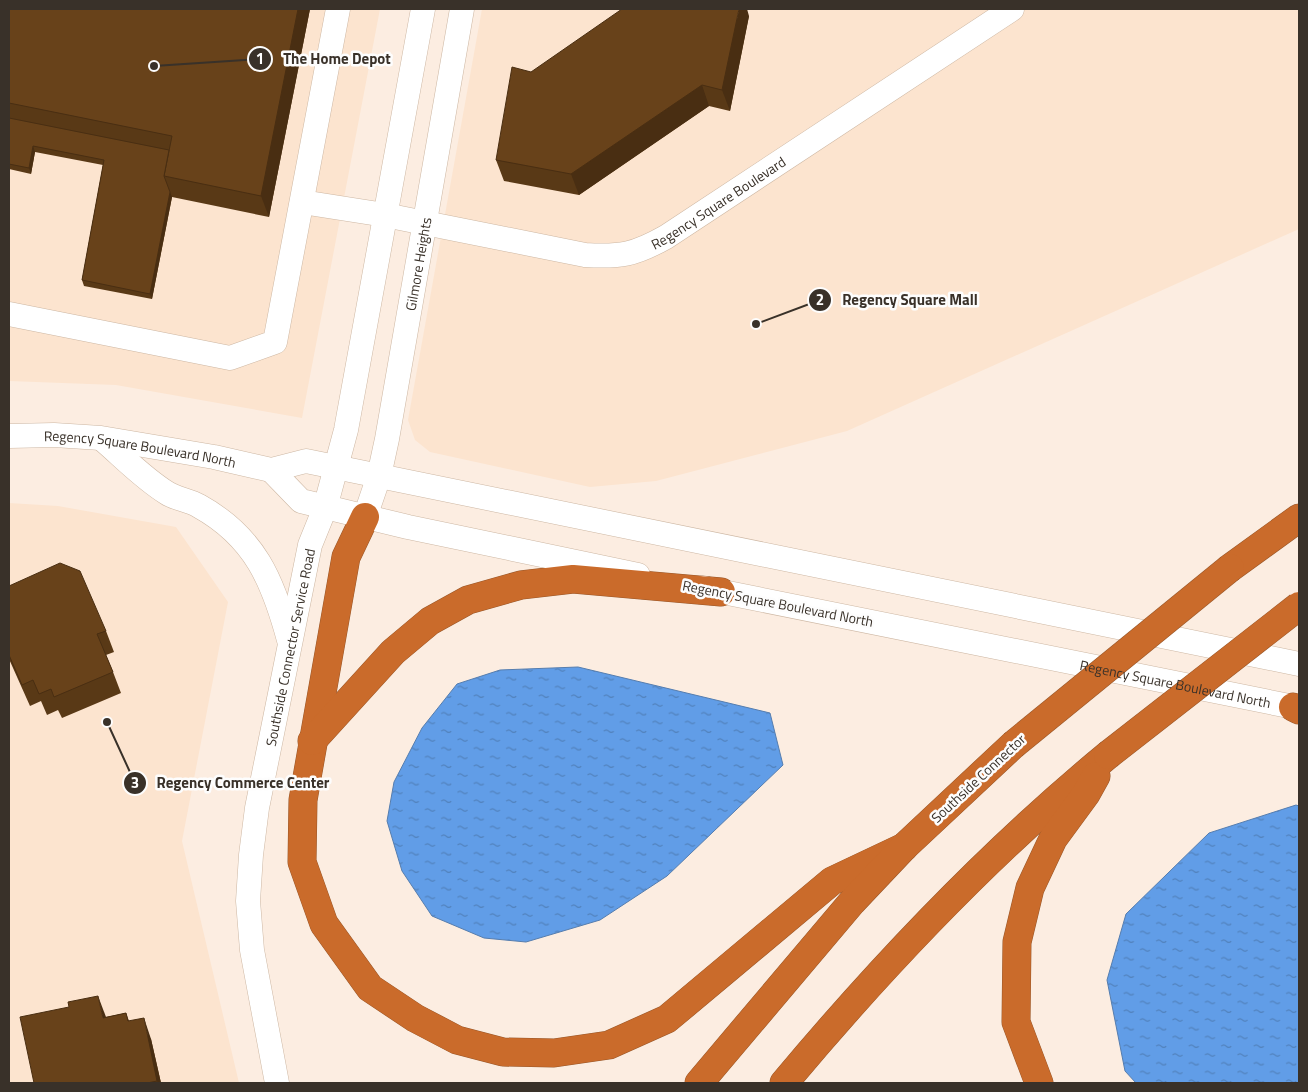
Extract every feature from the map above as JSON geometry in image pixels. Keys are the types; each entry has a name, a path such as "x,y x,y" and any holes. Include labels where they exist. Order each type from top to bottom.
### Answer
{"highway":[{"path":"365,517 346,556 312,740 303,800 302,862 324,924 370,988 415,1018 457,1040 503,1052 554,1053 609,1045 667,1019 832,881 904,847"},
{"name":"Southside Connector","path":"699,1083 852,902 904,847 1013,744 1230,568 1299,518"},
{"path":"312,740 393,652 430,620 468,600 521,585 572,579 720,592"},
{"path":"784,1083 837,1020 935,916 1009,842 1103,760 1299,606"},
{"path":"1039,1083 1016,1022 1017,942 1030,888 1054,839 1086,794 1103,760"}],"street":[{"path":"9,314 230,358 275,342 338,9"},
{"path":"325,508 346,430 423,9"},
{"name":"Gilmore Heights","path":"365,517 379,476 462,9"},
{"name":"Regency Square Boulevard","path":"302,202 385,215 585,255 618,256 643,249 666,237 1012,9"},
{"name":"Regency Square Boulevard North","path":"9,436 54,435 101,438 214,457 271,470 306,461 335,466 1299,664"},
{"path":"101,438 167,494 198,505 239,535 256,556 268,576 277,597 290,647"},
{"name":"Regency Square Boulevard North","path":"271,470 300,501 325,508 720,592 1297,709"},
{"name":"Southside Connector Service Road","path":"277,1083 252,950 248,901 256,808 310,545 325,508"}],"shaded area":[{"path":"9,9 380,9 302,418 116,385 9,381"},
{"path":"482,9 1299,9 1299,229 847,431 656,481 590,487 430,452 415,440 408,420"},
{"path":"9,503 58,506 176,527 228,602 182,841 239,1083 9,1083"}],"water":[{"path":"578,667 770,713 783,765 667,876 600,920 526,942 484,938 432,916 402,871 387,821 394,782 422,728 457,684 500,670"},
{"path":"1296,805 1299,806 1299,1083 1136,1083 1125,1071 1107,980 1126,914 1209,833"}],"building":[{"path":"9,9 298,9 261,196 164,176 172,136 9,103"},
{"path":"622,9 739,9 722,90 702,85 571,174 496,160 512,67 531,72"},
{"path":"9,118 169,150 164,176 170,192 150,294 82,280 104,160 33,146 29,168 9,164"},
{"path":"60,563 80,571 106,631 97,634 113,672 54,697 51,689 39,694 33,680 22,685 9,655 9,586"},
{"path":"98,996 103,1018 126,1013 128,1021 144,1018 157,1081 147,1083 34,1083 20,1017 69,1007 68,1002"}],"place":[{"name":"The Home Depot","path":"154,66"},
{"name":"Regency Square Mall","path":"756,324"},
{"name":"Regency Commerce Center","path":"107,722"}]}
